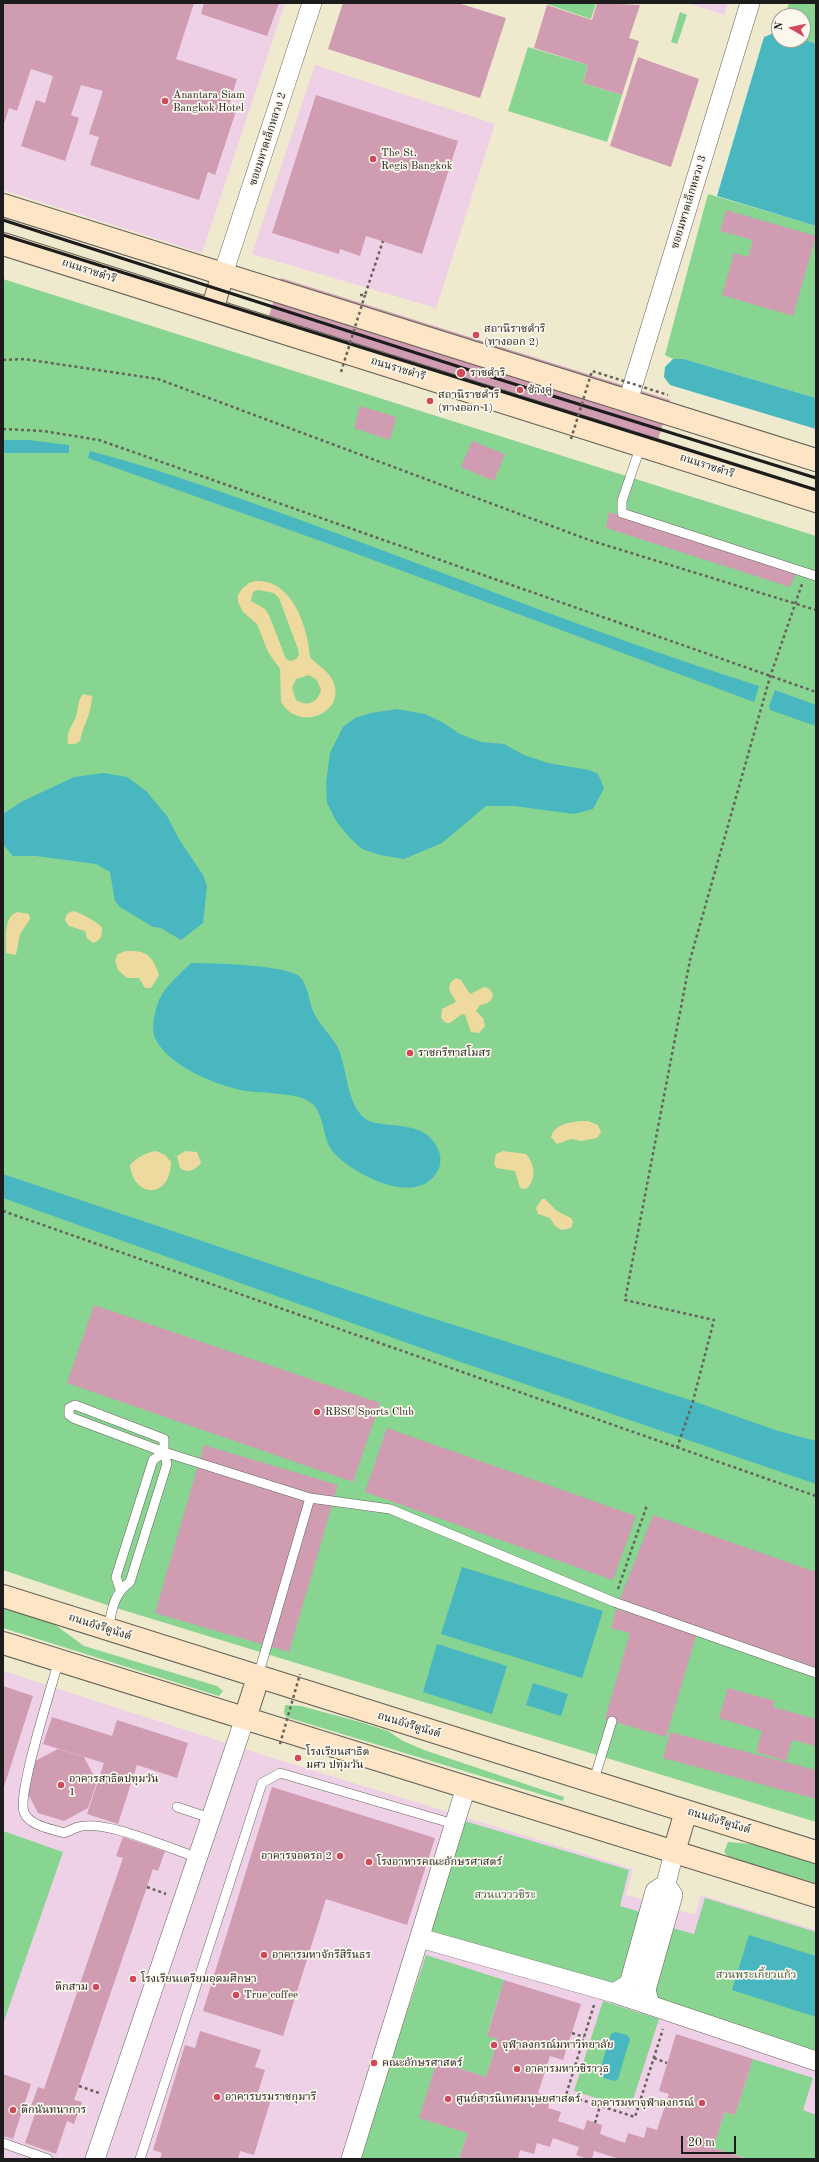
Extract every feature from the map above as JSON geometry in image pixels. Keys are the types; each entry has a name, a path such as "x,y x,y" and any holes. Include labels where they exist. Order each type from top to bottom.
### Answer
{"main road":[{"path":"3,205 816,460"},
{"name":"ถนนราชดำริ","path":"3,244 816,501"},
{"path":"212,310 223,274"},
{"name":"ถนนอังรีดูนังต์","path":"3,1596 258,1678 816,1852"},
{"path":"3,1643 816,1896"},
{"path":"245,1718 258,1678"},
{"path":"674,1852 686,1811"}],"street":[{"name":"ซอยมหาดเล็กหลวง 2","path":"223,274 312,3"},
{"name":"ซอยมหาดเล็กหลวง 3","path":"628,401 750,3"},
{"path":"95,2159 196,1857 245,1718"},
{"path":"351,2159 466,1787"},
{"path":"607,1991 629,1984 655,1891 666,1884 674,1852"},
{"path":"650,2004 646,1990 673,1895 666,1884"},
{"path":"420,1938 650,2004 816,2061"}],"lane":[{"path":"641,445 622,501 622,513 816,576"},
{"path":"108,1630 113,1607 120,1589 130,1582 167,1464 164,1452 164,1439 75,1405 69,1408 68,1415 73,1418 164,1452 310,1498 390,1509 644,1615 816,1673"},
{"path":"120,1589 116,1577 153,1460 164,1452"},
{"path":"258,1678 310,1498"},
{"path":"59,1660 23,1789 24,1812 32,1822 64,1833 79,1827 95,1826 116,1829 196,1857"},
{"path":"593,1783 612,1721"},
{"path":"140,2159 262,1783 280,1773 454,1824"},
{"path":"177,1808 210,1818"},
{"path":"3,2143 48,2159"}],"path":[{"path":"341,372 383,241"},
{"path":"3,360 24,359 158,379 589,540 795,602 816,610"},
{"path":"571,439 592,371 668,395"},
{"path":"3,429 43,431 99,440 816,692"},
{"path":"677,1448 693,1401 714,1320 626,1300 690,960 770,677 795,602 807,573"},
{"path":"3,1211 816,1496"},
{"path":"614,1602 647,1505"},
{"path":"280,1744 300,1674"},
{"path":"607,1991 584,2037 566,2095 635,2117 669,2011"},
{"path":"572,2033 584,2037"},
{"path":"654,2058 667,2063"},
{"path":"595,2123 600,2106"}],"shaded area":[{"path":"3,3 285,3 202,253 3,190"},
{"path":"688,3 728,3 724,15"},
{"path":"315,65 495,124 436,308 252,254"},
{"name":"จุฬาลงกรณ์มหาวิทยาลัย","path":"3,1671 266,1756 633,1869 626,1895 695,1915 701,1895 816,1930 816,2159 3,2159"}],"green space":[{"path":"544,3 596,3 591,19"},
{"path":"789,3 816,3 816,44 811,42 811,8 787,8"},
{"path":"680,12 687,15 677,44 671,42"},
{"path":"528,47 588,65 583,83 622,95 607,142 508,111"},
{"path":"708,194 816,226 816,398 684,359 673,359 665,355"},
{"name":"ราชกรีฑาสโมสร","path":"3,279 816,536 816,1822 113,1607 3,1570"},
{"path":"3,1608 54,1624 84,1646 217,1686 223,1691 219,1696 3,1628"},
{"path":"285,1705 301,1706 388,1731 403,1741 424,1750 564,1797 563,1801 286,1717 284,1712"},
{"name":"สวนแวววชิระ","path":"458,1819 629,1870 620,1906 647,1914 625,1980 608,1987 424,1934"},
{"path":"3,1831 63,1852 3,2024"},
{"path":"728,1842 752,1844 816,1864 816,1883 729,1857 724,1852"},
{"name":"สวนพระเกี้ยวแก้ว","path":"705,1898 816,1932 816,2058 652,2002 669,1927 694,1934"},
{"path":"426,1955 504,1980 487,2035 498,2039 486,2077 437,2061 420,2118 468,2133 459,2159 358,2159"},
{"path":"603,2001 659,2019 630,2109 574,2091"},
{"path":"753,2059 813,2078 803,2110 816,2115 816,2159 748,2159 713,2148 725,2112 735,2115"}],"sand":[{"path":"256,581 269,582 288,596 296,607 306,632 310,657 330,676 335,690 334,701 328,709 320,714 310,717 299,716 289,712 281,702 280,669 268,652 257,624 243,612 238,602 238,595 249,583","holes":["258,590 274,593 279,598 298,649 299,655 296,659 291,661 286,659 269,615 265,609 251,601 253,592","309,675 317,680 321,690 320,694 315,701 308,703 300,702 296,700 292,688 296,679"]},
{"path":"83,694 92,696 89,713 80,741 75,744 68,744 69,733"},
{"path":"72,911 87,917 102,927 102,935 100,939 93,943 87,938 85,931 69,926 65,920 67,914"},
{"path":"18,912 29,914 30,919 20,934 16,955 6,953 6,933 10,917"},
{"path":"126,951 144,953 151,958 159,975 151,988 145,988 139,978 127,978 118,970 115,960 118,954"},
{"path":"456,978 461,980 470,994 484,987 493,994 491,1000 480,1005 476,1011 483,1018 485,1026 479,1033 471,1032 465,1015 462,1014 450,1023 446,1023 441,1018 442,1009 456,1002 450,993 449,988 451,982"},
{"path":"580,1121 588,1121 598,1125 601,1132 597,1138 581,1141 571,1139 557,1144 551,1137 556,1129 562,1125"},
{"path":"156,1151 165,1155 171,1162 169,1175 165,1183 158,1189 151,1190 138,1184 133,1176 130,1165 142,1156"},
{"path":"185,1151 197,1152 201,1163 196,1168 189,1171 180,1168 177,1156"},
{"path":"503,1151 526,1154 529,1158 534,1172 532,1181 526,1189 520,1188 515,1171 497,1168 494,1164 496,1154"},
{"path":"542,1199 545,1199 557,1211 571,1218 573,1222 571,1228 562,1230 555,1226 550,1218 538,1214 536,1208"}],"water":[{"path":"771,34 771,48 811,48 811,42 816,44 816,226 717,196 764,37"},
{"path":"673,359 684,359 816,398 816,429 670,385 664,377 665,367"},
{"path":"3,440 28,440 69,445 69,453 3,453"},
{"path":"90,451 152,469 243,499 598,631 705,669 759,686 754,702 357,554 88,458"},
{"path":"775,690 816,705 816,726 770,710 769,706"},
{"path":"397,709 425,714 442,722 460,734 481,742 504,744 524,755 548,763 589,770 598,774 604,788 593,809 574,814 514,806 486,806 442,843 404,859 380,855 362,849 349,837 336,821 327,803 326,783 330,753 343,727 355,718 371,713"},
{"path":"104,773 127,777 146,791 167,816 179,839 203,875 207,886 203,923 181,940 161,928 153,927 120,907 115,901 110,872 96,864 36,856 13,856 3,844 3,814 21,802 74,777"},
{"path":"191,963 266,967 293,973 300,977 306,986 315,1015 339,1050 351,1096 358,1111 363,1117 370,1121 420,1131 429,1136 436,1145 439,1150 440,1165 430,1180 418,1186 403,1188 387,1184 356,1171 334,1153 330,1147 319,1113 310,1102 305,1099 289,1095 246,1091 222,1085 196,1074 172,1059 163,1050 154,1036 153,1026 155,1015 159,1000 165,990"},
{"path":"3,1174 410,1311 693,1401 778,1431 816,1441 816,1484 455,1360 3,1198"},
{"path":"462,1567 603,1611 582,1678 441,1634"},
{"path":"437,1644 507,1666 492,1714 423,1692"},
{"path":"533,1683 568,1694 561,1716 526,1705"},
{"path":"749,1935 816,1956 816,2017 732,1990"},
{"path":"615,2032 627,2035 630,2039 618,2079 614,2081 601,2077 599,2073 611,2034"}],"building":[{"name":"Anantara Siam Bangkok Hotel","path":"3,3 194,3 176,59 237,79 229,105 237,108 215,175 208,172 199,200 90,165 99,137 89,134 103,91 81,85 71,115 79,118 65,161 21,146 36,100 45,103 53,76 31,69 17,111 9,108 3,127"},
{"path":"204,3 279,3 267,36 201,14"},
{"path":"343,3 458,3 506,18 480,98 328,49"},
{"path":"597,3 640,5 629,38 639,41 622,95 583,83 588,65 534,48 547,5 592,20"},
{"path":"638,57 699,79 671,167 610,146"},
{"name":"The St. Regis Bangkok","path":"316,95 458,141 422,254 366,236 360,256 340,249 339,254 272,233"},
{"path":"726,210 816,236 793,316 722,295 734,253 748,257 753,240 720,231"},
{"path":"281,278 670,400 652,460 262,338"},
{"path":"360,406 396,417 390,440 354,428"},
{"path":"472,441 505,454 494,481 461,467"},
{"path":"609,512 796,573 790,587 606,528"},
{"path":"94,1305 380,1403 353,1482 67,1383"},
{"path":"387,1428 636,1516 613,1580 365,1492"},
{"path":"204,1445 338,1485 289,1652 155,1613"},
{"path":"653,1515 816,1572 816,1668 620,1599"},
{"path":"616,1609 697,1633 666,1737 605,1719 630,1633 611,1628"},
{"path":"3,1686 33,1696 3,1790"},
{"path":"728,1688 775,1701 773,1707 816,1719 816,1746 792,1740 786,1761 756,1752 762,1731 719,1718"},
{"path":"52,1717 112,1736 117,1720 188,1743 177,1778 137,1765 118,1824 87,1814 104,1763 43,1744"},
{"path":"670,1732 816,1770 816,1799 663,1758"},
{"name":"อาคารสาธิตปทุมวัน 1","path":"58,1749 84,1757 97,1782 88,1808 64,1821 38,1813 25,1788 33,1762"},
{"path":"272,1787 435,1838 407,1925 326,1899 283,2036 203,2011"},
{"name":"ตึกสาม","path":"123,1837 165,1851 158,1871 153,1869 74,2100 82,2102 74,2124 67,2121 56,2154 25,2143 36,2111 30,2109 38,2087 44,2089 123,1858 116,1856"},
{"path":"504,1980 581,2004 563,2060 550,2056 538,2093 551,2097 548,2108 561,2112 558,2121 584,2130 587,2120 602,2125 600,2134 625,2143 628,2133 644,2138 647,2127 657,2130 669,2094 659,2091 676,2034 753,2059 735,2115 725,2112 713,2148 747,2159 620,2159 594,2151 592,2159 587,2159 576,2155 579,2147 553,2138 550,2147 537,2143 534,2154 520,2150 518,2159 459,2159 468,2133 419,2118 437,2061 486,2077 498,2039 487,2036"},
{"name":"อาคารบรมราชกุมารี","path":"200,2031 261,2050 255,2067 265,2070 257,2095 271,2099 254,2155 240,2151 238,2159 160,2159 162,2153 153,2150 185,2045 195,2048"},
{"name":"ตึกนันทนาการ","path":"3,2074 31,2084 13,2139 3,2136"}],"railway":[{"path":"3,220 466,369 816,478"},
{"path":"3,235 816,490"}],"place":[{"name":"Anantara Siam Bangkok Hotel","path":"165,101"},
{"name":"The St. Regis Bangkok","path":"373,159"},
{"name":"สถานีราชดำริ (ทางออก 2)","path":"476,335"},
{"name":"ราชดำริ","path":"461,373"},
{"name":"ช้างคู่","path":"520,390"},
{"name":"สถานีราชดำริ (ทางออก 1)","path":"430,401"},
{"name":"ราชกรีฑาสโมสร","path":"410,1053"},
{"name":"RBSC Sports Club","path":"317,1412"},
{"name":"โรงเรียนสาธิต มศว ปทุมวัน","path":"298,1758"},
{"name":"อาคารสาธิตปทุมวัน 1","path":"61,1785"},
{"name":"อาคารจอดรถ 2","path":"340,1856"},
{"name":"โรงอาหารคณะอักษรศาสตร์","path":"369,1862"},
{"name":"อาคารมหาจักรีสิรินธร","path":"264,1955"},
{"name":"โรงเรียนเตรียมอุดมศึกษา","path":"133,1979"},
{"name":"ตึกสาม","path":"96,1987"},
{"name":"True coffee","path":"236,1995"},
{"name":"จุฬาลงกรณ์มหาวิทยาลัย","path":"494,2045"},
{"name":"คณะอักษรศาสตร์","path":"374,2063"},
{"name":"อาคารมหาวชิราวุธ","path":"517,2069"},
{"name":"อาคารบรมราชกุมารี","path":"217,2097"},
{"name":"ศูนย์สารนิเทศมนุษยศาสตร์","path":"448,2099"},
{"name":"อาคารมหาจุฬาลงกรณ์","path":"702,2103"},
{"name":"ตึกนันทนาการ","path":"13,2110"}]}
